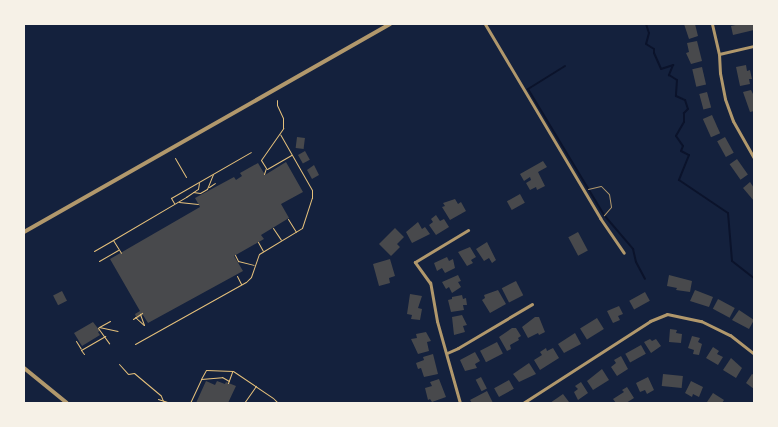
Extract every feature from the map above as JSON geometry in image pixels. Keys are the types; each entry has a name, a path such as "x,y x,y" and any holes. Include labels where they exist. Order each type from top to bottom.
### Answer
{"street":[{"path":"24,232 390,24"},
{"path":"485,24 600,218 624,253"},
{"path":"712,24 719,54 720,73 725,99 733,121 754,158"},
{"path":"719,54 754,46"},
{"path":"460,403 430,283 415,262 468,230"},
{"path":"447,353 532,304"},
{"path":"523,403 650,320 667,314 701,321 730,335 754,354"},
{"path":"24,368 67,403"}],"lane":[{"path":"588,189 600,186 609,194 611,207 604,215"}],"path":[{"path":"266,168 261,160 280,134 284,121 277,105 277,100"},
{"path":"135,344 251,277 257,257 263,251 296,233 303,226 312,193 280,134"},
{"path":"174,204 171,198 199,184 251,152"},
{"path":"264,174 266,168 292,154"},
{"path":"175,158 186,177"},
{"path":"208,187 214,174"},
{"path":"206,178 209,183"},
{"path":"192,192 200,194 215,183"},
{"path":"94,251 186,198 198,189 199,184"},
{"path":"182,191 186,198"},
{"path":"177,194 181,200"},
{"path":"178,202 198,204"},
{"path":"288,219 296,233"},
{"path":"273,228 281,241"},
{"path":"113,240 121,253"},
{"path":"258,242 263,251"},
{"path":"100,261 119,250"},
{"path":"235,255 238,261 254,265"},
{"path":"236,276 241,284"},
{"path":"132,319 135,317 141,314 144,326 138,317 135,317"},
{"path":"99,328 110,321"},
{"path":"99,328 118,331"},
{"path":"99,328 109,343"},
{"path":"81,350 105,336"},
{"path":"76,341 84,354"},
{"path":"118,364 128,374 134,373 161,396 163,401"},
{"path":"190,403 206,370 233,371 278,403"},
{"path":"202,379 222,377 228,382 233,371"},
{"path":"244,403 256,386"},
{"path":"194,394 199,396"},
{"path":"158,403 158,399 170,403"}],"building":[{"path":"684,24 695,24 698,36 689,39"},
{"path":"754,24 754,30 733,35 731,26"},
{"path":"697,41 702,61 691,64 686,53 689,52 687,43"},
{"path":"746,65 747,71 750,70 752,79 749,79 750,84 740,86 736,67"},
{"path":"702,67 706,85 696,87 692,69"},
{"path":"751,90 754,96 754,111 750,112 743,92"},
{"path":"707,92 711,107 703,110 699,94"},
{"path":"712,115 720,133 711,137 703,119"},
{"path":"297,137 305,138 304,149 296,148"},
{"path":"725,137 734,153 726,157 717,141"},
{"path":"305,151 310,160 303,164 298,155"},
{"path":"737,159 748,175 741,180 730,164"},
{"path":"543,161 547,167 538,172 545,186 537,190 536,187 530,190 526,183 531,180 530,177 524,181 520,174"},
{"path":"286,162 303,192 281,204 289,218 261,235 264,239 234,256 243,271 148,323 143,315 137,319 135,314 140,311 110,259 200,207 195,198 234,177 236,180 242,176 240,173 258,163 265,175"},
{"path":"314,165 319,175 312,179 307,170"},
{"path":"750,182 754,188 754,201 743,188"},
{"path":"520,194 525,203 512,210 507,201"},
{"path":"455,199 458,204 461,202 466,211 450,220 442,207 445,206 443,203"},
{"path":"436,215 440,221 444,219 449,227 436,235 429,225 433,222 431,219"},
{"path":"418,222 422,229 425,227 430,234 412,243 406,232"},
{"path":"395,228 404,237 397,244 400,247 391,256 379,244"},
{"path":"578,232 588,251 578,256 568,237"},
{"path":"487,242 496,260 492,263 489,258 484,261 476,249"},
{"path":"470,247 476,257 471,260 473,263 467,266 458,252"},
{"path":"447,257 449,261 453,259 455,268 445,273 442,268 437,271 434,263"},
{"path":"390,259 395,276 389,278 390,283 379,286 373,264"},
{"path":"458,275 461,281 458,282 461,287 452,293 449,287 446,289 442,282"},
{"path":"669,275 692,281 690,292 676,290 677,288 667,286"},
{"path":"516,281 523,295 509,303 502,288"},
{"path":"498,290 506,304 490,313 482,300 485,298 484,295"},
{"path":"695,290 713,297 709,307 690,301"},
{"path":"62,291 67,301 58,305 53,296"},
{"path":"645,292 650,301 634,309 629,301"},
{"path":"410,294 422,296 418,308 422,309 420,320 411,319 412,315 407,314"},
{"path":"462,295 463,299 466,298 467,305 463,305 464,310 451,312 448,300"},
{"path":"718,299 735,308 730,318 713,309"},
{"path":"619,306 623,314 618,316 620,320 613,323 607,311"},
{"path":"739,310 754,320 749,329 732,320"},
{"path":"462,315 467,325 463,326 465,332 454,335 452,317"},
{"path":"535,317 539,317 545,332 528,338 522,327"},
{"path":"597,318 604,329 587,340 580,329"},
{"path":"93,322 100,331 98,332 100,335 82,346 74,333"},
{"path":"512,328 516,328 521,336 518,338 519,340 510,345 511,349 507,351 499,337"},
{"path":"670,329 677,330 676,333 682,334 681,343 669,342"},
{"path":"426,332 431,341 427,342 429,351 418,354 411,339 417,338 416,334"},
{"path":"575,333 581,344 564,353 558,344"},
{"path":"692,336 700,338 698,342 702,344 699,355 693,354 694,350 688,348"},
{"path":"650,339 652,341 656,339 661,346 651,353 644,342"},
{"path":"497,342 503,354 486,362 480,351"},
{"path":"641,345 646,354 630,362 625,354"},
{"path":"713,347 719,351 717,354 723,357 718,365 706,358"},
{"path":"546,348 547,351 553,348 559,358 540,370 534,360 542,355 540,352"},
{"path":"475,352 480,361 475,364 477,368 465,371 460,360"},
{"path":"433,354 438,374 424,377 421,368 418,369 416,363 424,360 423,357"},
{"path":"621,356 628,369 617,376 611,367 616,363 614,360"},
{"path":"731,358 742,368 736,378 723,370"},
{"path":"529,363 536,374 519,382 513,374"},
{"path":"602,369 609,380 593,390 587,381"},
{"path":"663,374 683,376 682,388 662,386"},
{"path":"752,374 754,375 754,389 746,383"},
{"path":"481,377 487,389 482,391 476,380"},
{"path":"648,377 654,390 647,394 645,390 640,392 636,383"},
{"path":"439,379 446,397 432,402 430,399 428,400 425,388 432,386 430,382"},
{"path":"509,380 514,389 499,397 494,388"},
{"path":"206,381 215,385 217,381 236,386 228,403 196,403"},
{"path":"691,381 703,387 699,397 693,394 692,397 685,393"},
{"path":"581,382 588,393 578,400 574,392 578,389 575,386"},
{"path":"627,387 634,398 626,403 616,403 613,399 624,392 622,390"},
{"path":"487,391 493,403 472,403 470,400"},
{"path":"713,393 724,400 722,403 707,402"},
{"path":"563,394 569,402 550,403"}],"waterway":[{"path":"646,24 649,33 646,44 654,49 661,69 673,65 669,75 677,80 676,96 685,100 688,109 684,113 684,122 676,136 683,146 681,151 689,155 679,180 728,213 732,261 754,278"},
{"path":"565,66 528,89 604,215 633,249 636,262 645,279"}]}
